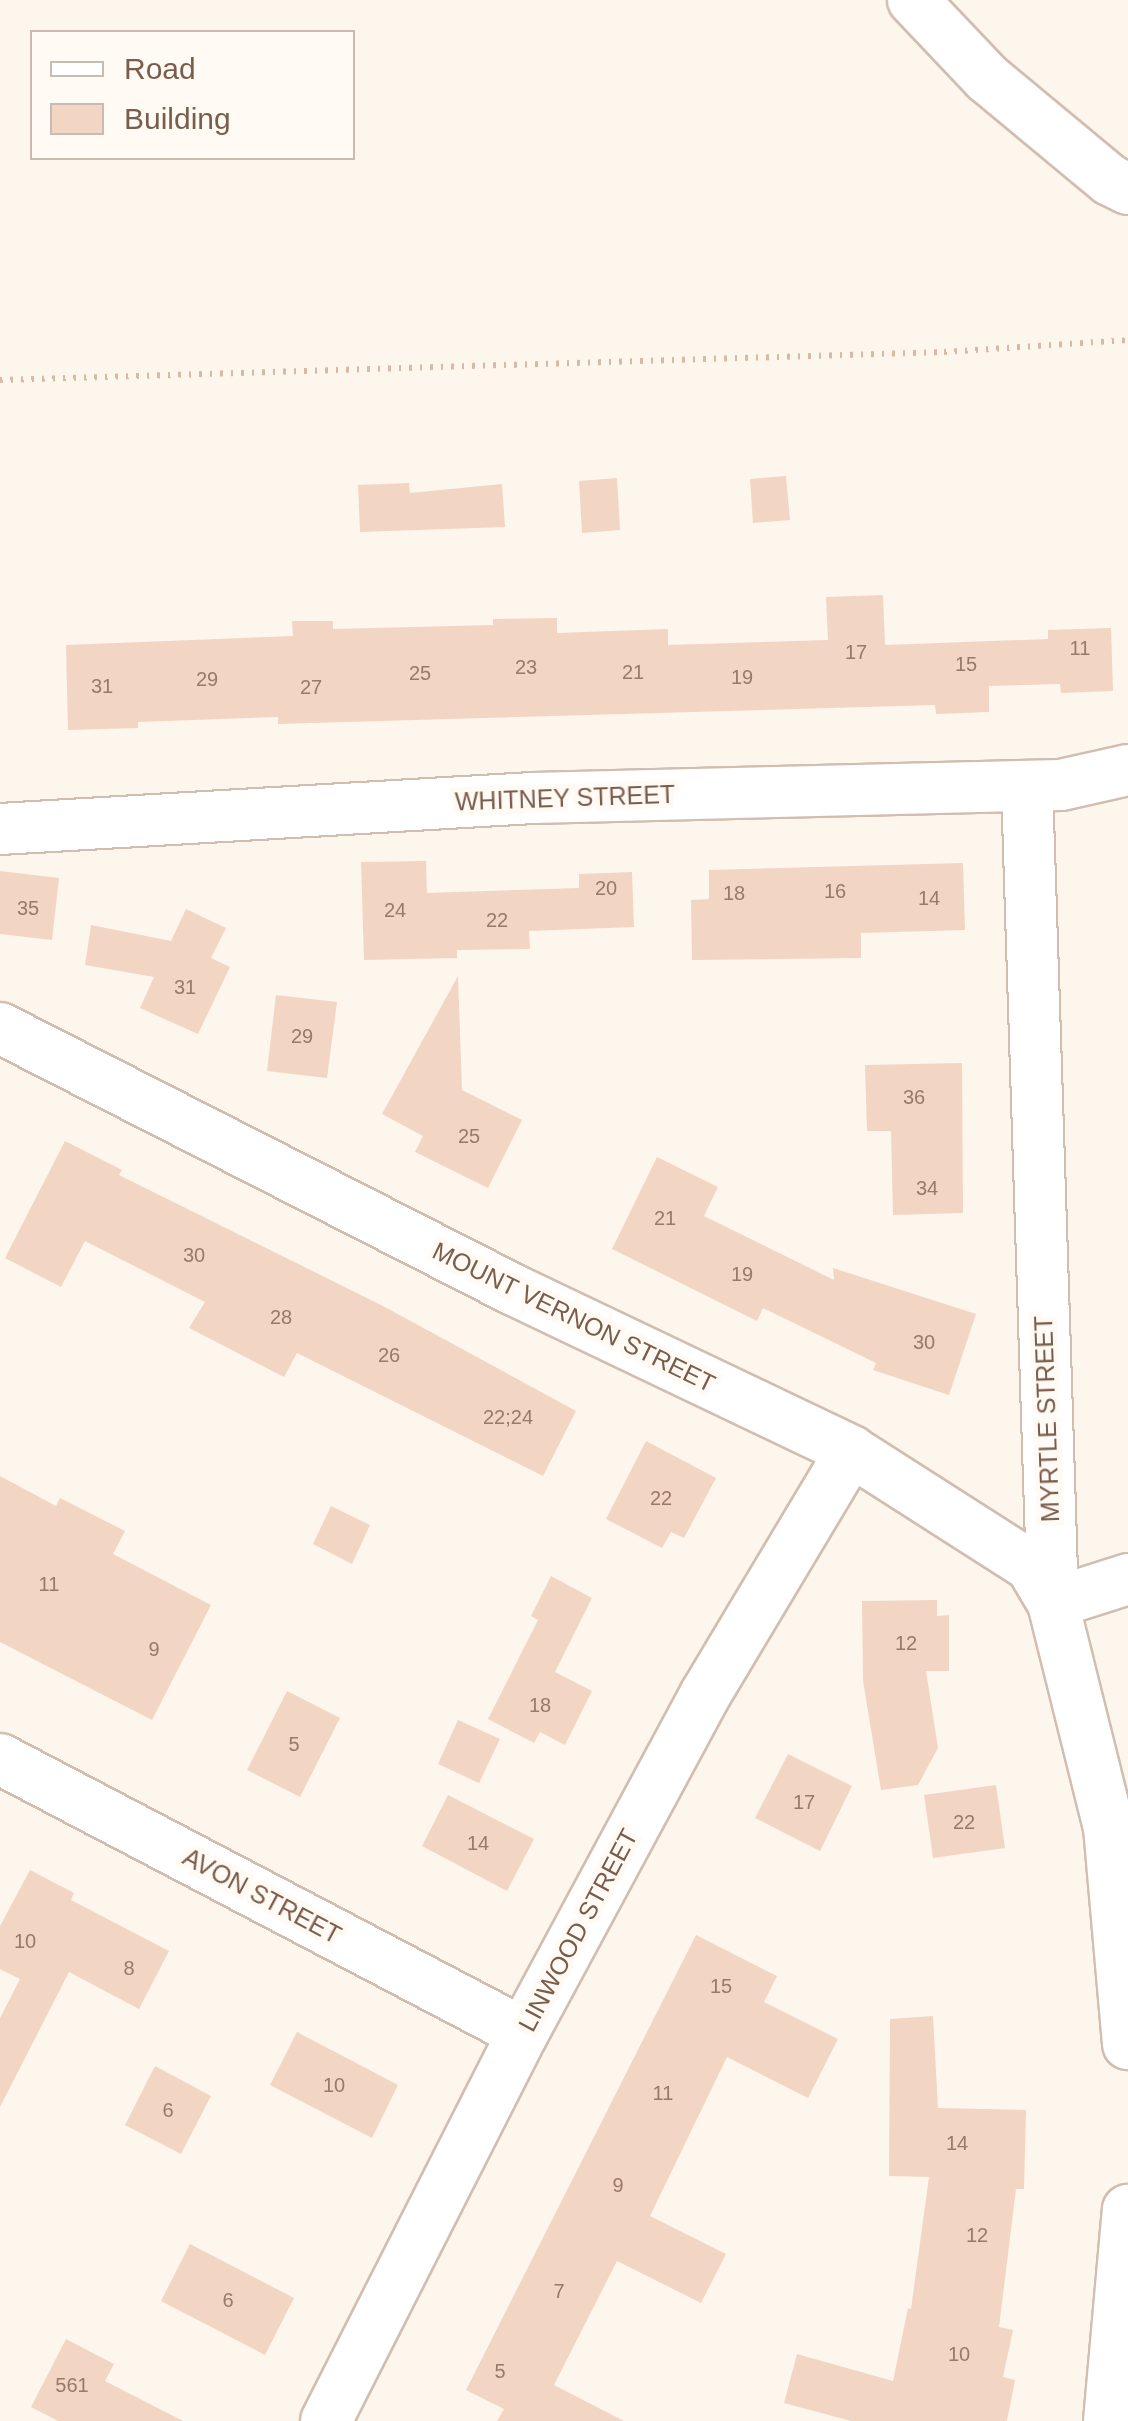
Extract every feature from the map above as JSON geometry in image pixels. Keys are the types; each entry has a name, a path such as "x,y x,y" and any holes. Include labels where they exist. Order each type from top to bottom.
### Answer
{"street":[{"path":"912,0 987,78 1110,180 1128,190"},
{"name":"WHITNEY STREET","path":"0,830 532,798 1060,785 1128,770"},
{"name":"MYRTLE STREET","path":"1027,786 1053,1603 1109,1827 1128,2044"},
{"name":"MOUNT VERNON STREET","path":"0,1028 512,1289 852,1451 1032,1566 1053,1603"},
{"name":"LINWOOD STREET","path":"326,2421 523,2033 705,1695 852,1451"},
{"path":"1053,1603 1128,1579"},
{"name":"AVON STREET","path":"0,1759 523,2033"},
{"path":"1109,2421 1128,2210"}],"path":[{"path":"0,380 924,353 1128,340"}],"building":[{"path":"786,476 790,520 753,523 750,479"},
{"path":"617,478 620,530 582,533 579,481"},
{"path":"409,483 410,493 502,484 505,527 360,532 358,485"},
{"path":"883,595 885,645 1048,639 1048,630 1111,628 1113,691 1061,693 1060,684 989,686 989,712 936,714 935,705 278,724 278,717 138,722 138,728 68,730 66,645 293,636 292,621 333,621 333,629 493,625 493,619 557,618 557,633 668,629 668,645 828,640 826,597"},
{"path":"426,861 427,893 579,888 579,874 632,872 634,927 529,931 530,949 457,950 457,958 364,960 361,862"},
{"path":"963,863 965,930 861,933 861,958 692,960 691,900 709,899 709,870"},
{"path":"0,871 59,878 52,940 0,934"},
{"path":"186,909 226,928 211,958 230,967 198,1034 140,1008 154,977 85,965 91,925 171,941"},
{"path":"458,976 462,1090 522,1120 488,1188 415,1152 423,1136 382,1114"},
{"path":"276,995 337,1002 327,1078 267,1071"},
{"path":"962,1063 963,1213 893,1215 891,1131 867,1131 865,1065"},
{"path":"65,1141 122,1170 119,1175 383,1306 576,1411 543,1476 297,1353 284,1377 189,1328 205,1302 85,1241 61,1287 5,1258"},
{"path":"657,1157 718,1187 704,1216 834,1280 833,1268 976,1314 949,1395 873,1370 876,1363 763,1308 757,1321 612,1249"},
{"path":"646,1441 716,1478 684,1538 671,1532 662,1548 606,1519"},
{"path":"0,1476 56,1506 60,1498 125,1531 113,1554 211,1605 152,1720 0,1642"},
{"path":"331,1506 370,1525 352,1564 313,1544"},
{"path":"551,1576 592,1598 555,1672 592,1691 565,1745 540,1732 534,1743 488,1719 538,1620 531,1616"},
{"path":"937,1600 937,1616 949,1615 949,1671 926,1671 938,1748 918,1785 881,1790 863,1681 862,1601"},
{"path":"287,1691 340,1718 300,1797 247,1770"},
{"path":"458,1720 500,1739 479,1783 438,1764"},
{"path":"788,1754 852,1786 820,1851 755,1818"},
{"path":"996,1785 1005,1848 933,1858 924,1795"},
{"path":"448,1795 534,1839 507,1891 422,1846"},
{"path":"30,1870 74,1893 71,1900 169,1951 139,2009 69,1972 0,2107 0,2018 20,1979 0,1969 0,1926"},
{"path":"696,1935 777,1976 764,2002 838,2039 808,2098 727,2057 650,2216 726,2254 701,2303 617,2261 554,2385 624,2421 497,2421 504,2409 466,2390"},
{"path":"933,2016 938,2108 1026,2110 1024,2189 1016,2189 999,2327 1013,2330 1003,2377 1015,2380 1007,2421 851,2421 784,2403 797,2354 893,2381 908,2308 911,2309 929,2177 889,2176 890,2019"},
{"path":"297,2032 398,2085 372,2138 270,2085"},
{"path":"155,2066 211,2096 181,2154 125,2125"},
{"path":"190,2244 294,2298 265,2355 161,2301"},
{"path":"66,2339 114,2364 105,2381 183,2421 58,2421 31,2407"}]}
